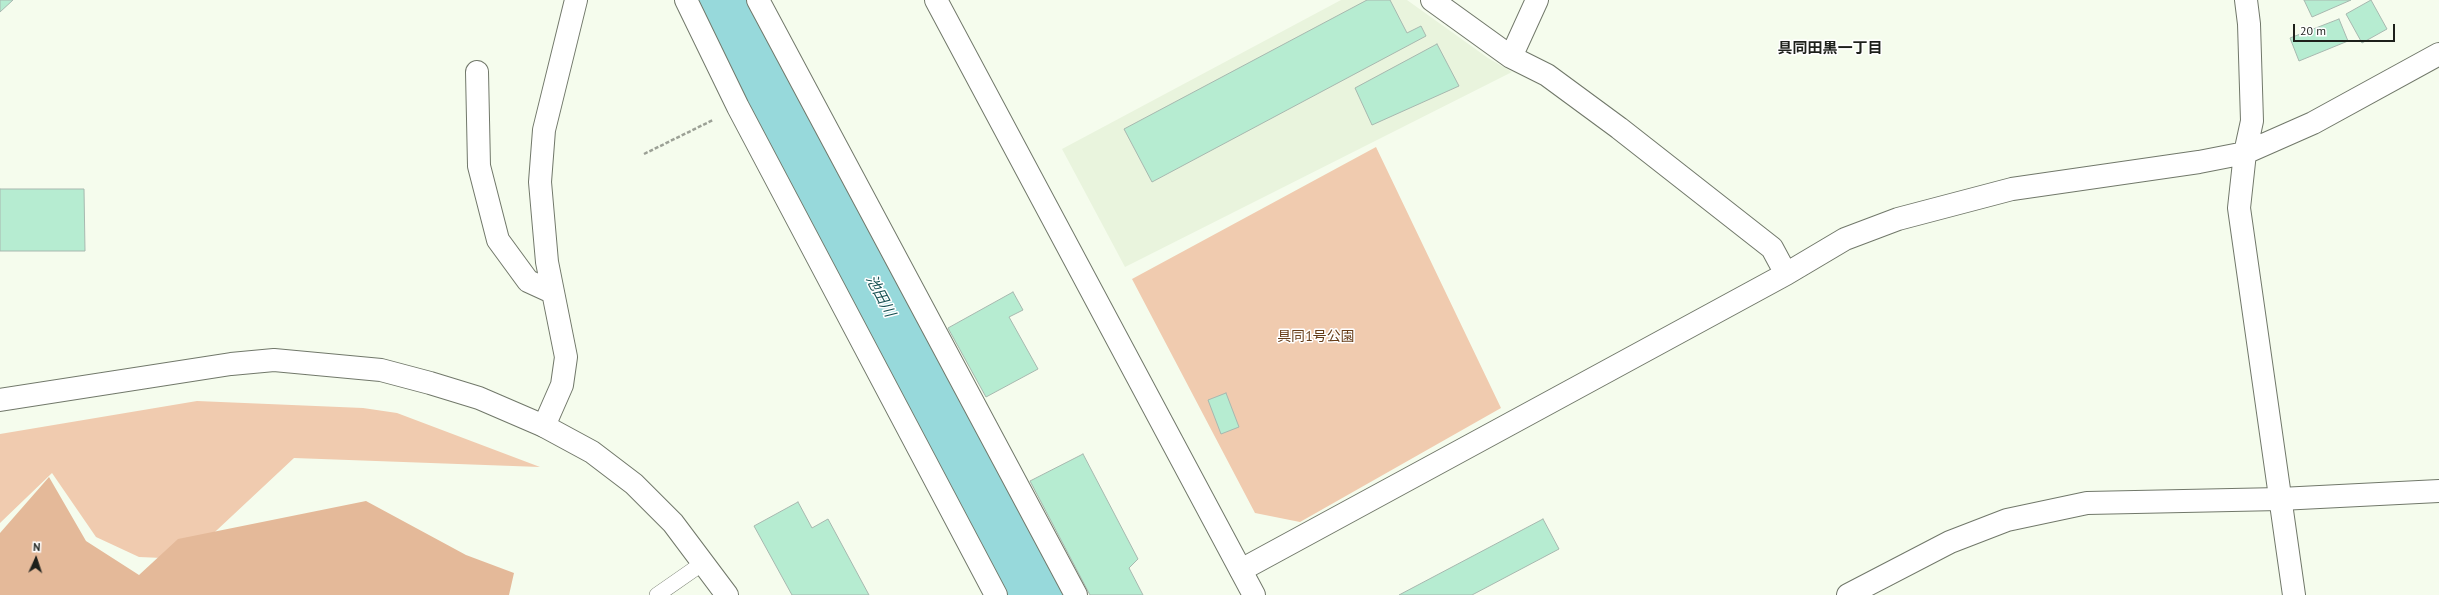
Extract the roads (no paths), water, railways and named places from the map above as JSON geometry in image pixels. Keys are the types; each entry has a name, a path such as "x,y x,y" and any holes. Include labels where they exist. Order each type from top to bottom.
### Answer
{"street":[{"path":"544,426 562,385 566,357 552,292 540,182 544,130 576,0"},
{"path":"686,0 738,107 996,595"},
{"path":"758,0 1076,595"},
{"path":"936,0 1254,595"},
{"path":"1432,0 1511,57 1559,84 1772,248 1786,274"},
{"path":"1511,57 1537,0"},
{"path":"2246,0 2249,24 2252,121 2245,153 2239,208 2294,595"},
{"path":"1241,570 1786,274 1845,239 1898,219 2012,190 2156,167 2199,162 2245,153 2313,123 2439,54"},
{"path":"477,72 479,166 498,240 528,281 552,292"},
{"path":"0,400 231,364 274,360 381,370 479,398 544,426 592,452 634,484 673,523 727,595"},
{"path":"1848,595 1950,542 2007,520 2087,504 2280,499 2439,491"}],"lane":[{"path":"658,595 685,578 703,563"}],"waterway":[{"name":"池田川","path":"716,0 769,97 789,124 1039,595"}],"district":[{"name":"具同田黒一丁目","path":"1830,49"}],"park label":[{"name":"具同1号公園","path":"1316,337"}]}
